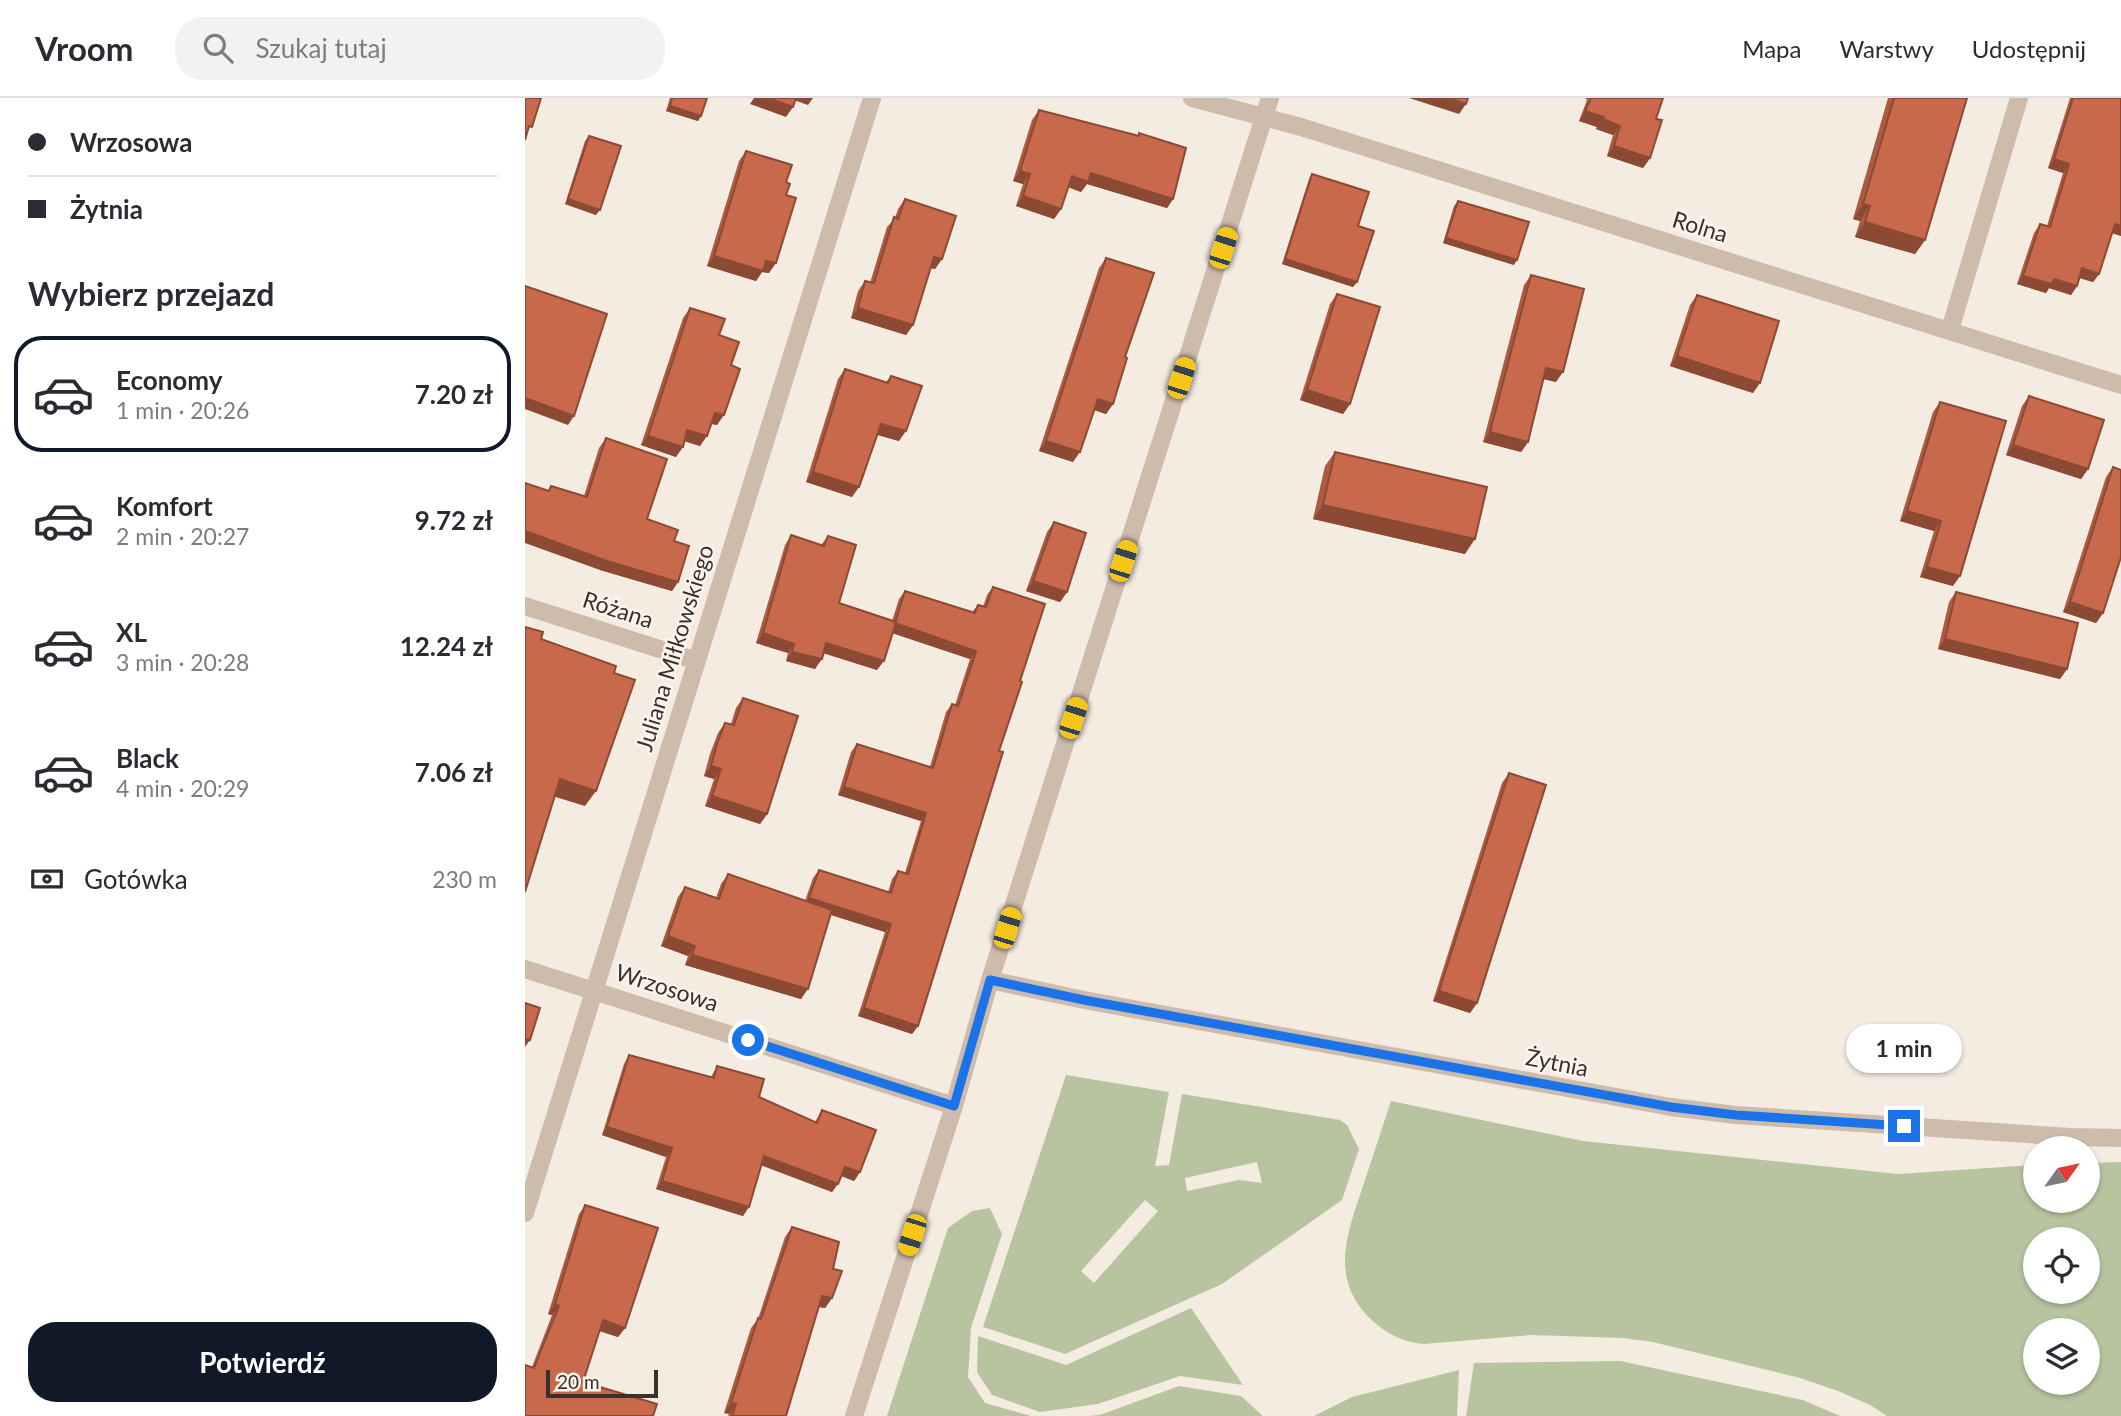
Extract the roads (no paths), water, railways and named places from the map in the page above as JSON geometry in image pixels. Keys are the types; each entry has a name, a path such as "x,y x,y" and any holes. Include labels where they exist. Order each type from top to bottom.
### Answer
{"street":[{"name":"Juliana Miłkowskiego","path":"525,1213 872,98"},
{"name":"Rolna","path":"1192,98 1264,117 2121,385"},
{"path":"854,1416 1271,98"},
{"path":"1950,330 2019,98"},
{"name":"Różana","path":"525,606 697,661"},
{"name":"Wrzosowa","path":"525,969 954,1106"},
{"name":"Żytnia","path":"990,980 1084,1000 1671,1107 1736,1115 2121,1138"}]}
